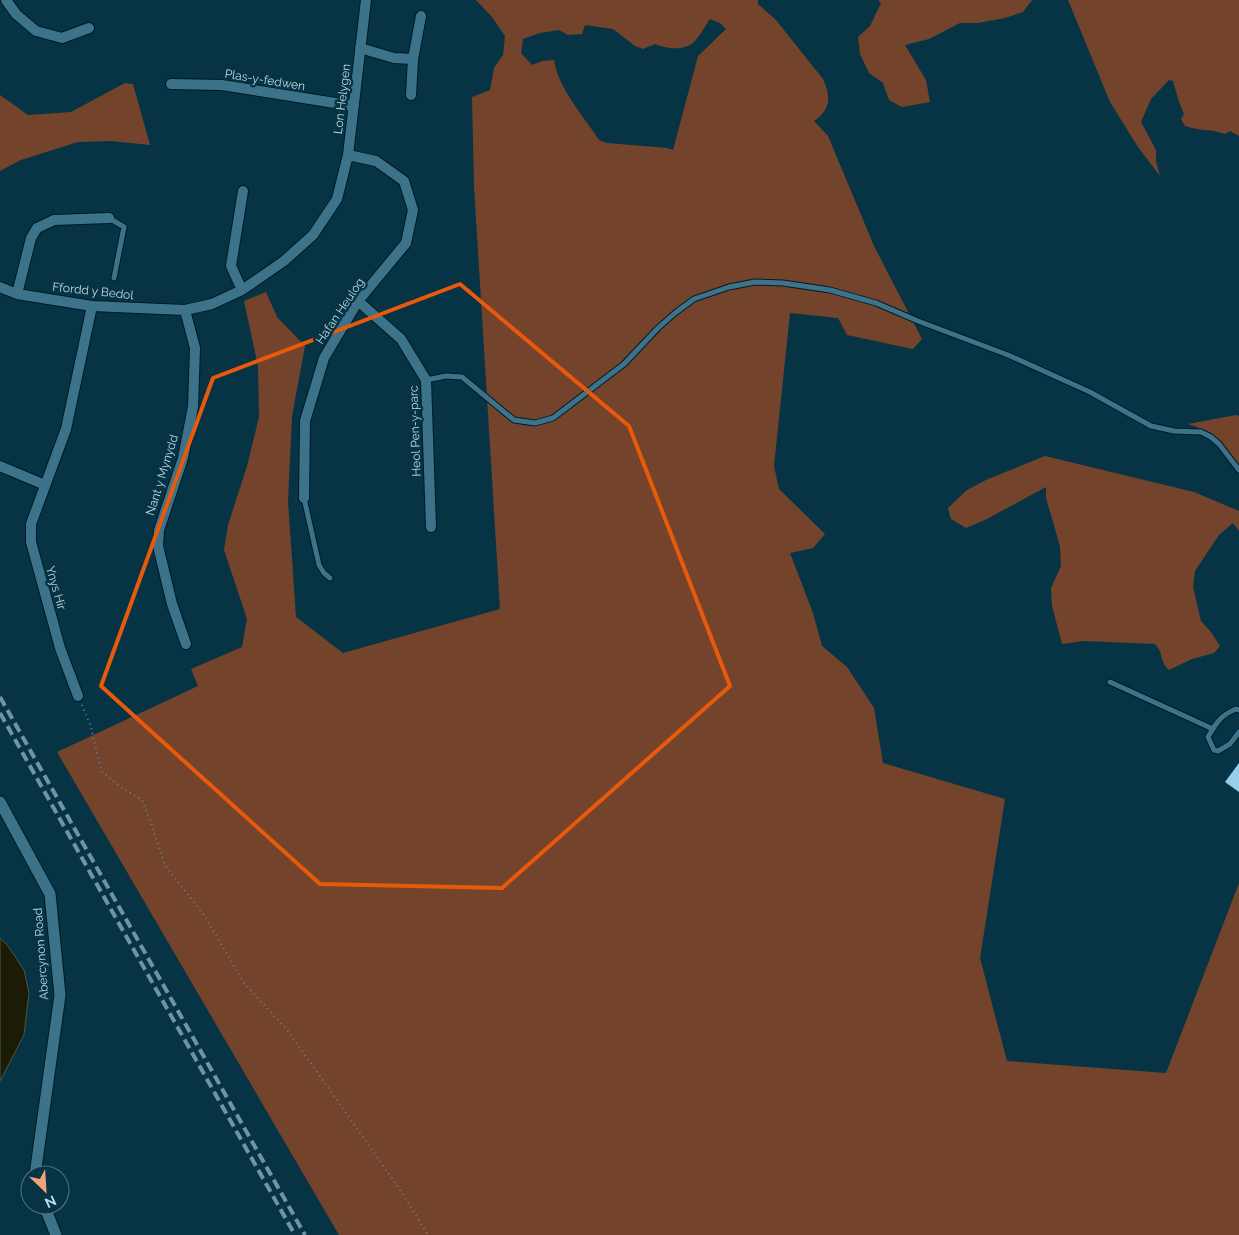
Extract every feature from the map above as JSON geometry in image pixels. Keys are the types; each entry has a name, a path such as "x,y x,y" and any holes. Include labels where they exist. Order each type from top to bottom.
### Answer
{"street":[{"path":"6,0 16,14 36,31 62,38 89,28"},
{"name":"Lon Helygen","path":"337,199 348,155 366,0"},
{"path":"411,95 413,59 421,16"},
{"path":"360,48 394,58 413,59"},
{"name":"Plas-y-fedwen","path":"171,84 222,85 354,106"},
{"name":"Hafan Heulog","path":"304,498 305,421 324,358 358,302 406,243 413,210 404,181 376,161 348,155"},
{"path":"242,290 231,266 243,191"},
{"name":"Ffordd y Bedol","path":"0,287 17,294 92,306 185,310 212,304 242,290 284,262 312,235 337,199"},
{"path":"17,294 31,238 37,228 54,220 109,218"},
{"name":"Heol Pen-y-parc","path":"358,302 401,339 426,380 431,527"},
{"name":"Ynys Hir","path":"78,696 60,648 31,542 31,524 66,428 92,306"},
{"name":"Nant y Mynydd","path":"185,310 195,348 193,408 183,458 159,530 158,546 172,604 186,644"},
{"path":"0,466 45,485"},
{"name":"Abercynon Road","path":"0,802 50,894 60,995 35,1165"},
{"path":"48,1215 56,1235"}],"lane":[{"path":"109,218 124,227 114,278"},
{"path":"426,380 446,376 462,377 514,420 535,423 553,418 624,364 658,328 694,299 729,287 755,282 783,283 830,290 876,303 1008,355 1090,392 1151,426 1174,431 1201,432 1219,444 1239,470"},
{"path":"304,498 319,565 330,578"},
{"path":"1110,682 1213,729"},
{"path":"1239,710 1236,709 1228,712 1217,720 1208,737 1214,750 1218,752 1230,744 1239,732"}],"path":[{"path":"78,696 91,727 101,771 122,788 142,800 156,835 165,865 204,916 244,983 288,1031 401,1191 428,1235"}],"highlighted area":[{"path":"460,284 629,426 730,686 502,888 320,884 101,686 213,378"}],"shaded area":[{"path":"476,0 758,0 758,4 776,20 823,79 828,102 824,112 814,121 828,136 874,246 922,339 913,349 847,335 838,318 790,313 774,466 779,489 825,534 813,548 790,553 813,613 822,646 847,667 874,708 883,763 1005,799 980,958 1007,1061 1166,1073 1239,883 1239,1235 339,1235 57,752 198,686 191,669 242,647 247,619 224,550 228,525 247,466 259,417 258,366 244,301 266,292 277,317 305,346 292,416 288,501 296,617 343,653 500,609 474,186 472,97 490,90 494,68 503,55 505,36 492,17","holes":["710,19 720,23 726,29 698,56 673,150 607,143 599,140 566,92 554,60 542,61 532,65 521,53 523,39 540,33 559,30 568,35 582,34 585,25 613,29 635,46 643,49 655,44 670,48 680,48 694,42"]},
{"path":"878,0 1032,0 1023,12 1005,18 978,23 960,23 929,39 905,45 926,80 930,102 902,107 889,100 883,83 869,73 860,54 858,37 870,26 881,3"},
{"path":"1068,0 1239,0 1239,136 1230,131 1225,134 1185,126 1181,119 1184,114 1173,81 1169,80 1151,99 1141,122 1156,150 1156,161 1160,176 1138,147 1110,102"},
{"path":"125,83 133,84 150,145 111,141 78,142 21,160 0,171 0,95 28,115 71,112"},
{"path":"1239,416 1239,466 1228,451 1212,435 1188,424"},
{"path":"1045,456 1194,492 1239,511 1239,531 1233,523 1219,535 1195,571 1193,587 1201,621 1220,646 1214,653 1192,659 1169,670 1155,644 1084,641 1062,644 1052,606 1051,588 1061,566 1060,546 1046,498 1046,487 985,520 966,528 951,519 948,508 967,490 988,479"},
{"path":"0,938 8,946 24,970 29,993 24,1035 0,1081"}],"building":[{"path":"1239,763 1239,792 1225,782"}],"railway":[{"path":"0,697 305,1235"},
{"path":"0,713 295,1235"}]}
